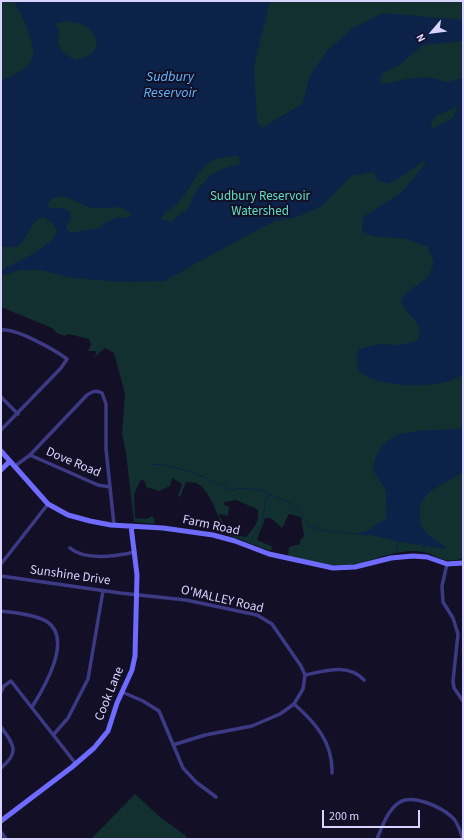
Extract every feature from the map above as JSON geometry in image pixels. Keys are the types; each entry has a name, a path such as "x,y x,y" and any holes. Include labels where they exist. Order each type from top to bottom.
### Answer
{"street":[{"path":"1,330 19,334 67,359 61,368 1,430"},
{"path":"16,466 30,455 87,395 97,390 102,393 106,404 105,437 114,525"},
{"path":"1,397 18,414"},
{"name":"Farm Road","path":"1,451 16,466 48,504 68,515 114,525 184,530 213,535 235,540 268,554 333,568 355,567 391,558 413,556 427,558 447,564 463,563"},
{"name":"Dove Road","path":"30,455 98,486 110,487"},
{"path":"1,470 10,461"},
{"path":"1,564 48,504"},
{"name":"Cook Lane","path":"1,821 76,764 104,738 132,670 135,656 137,596 135,552 131,526"},
{"path":"70,548 77,552 102,557 135,552"},
{"path":"447,564 442,586 443,602 453,618 458,634 453,681 454,688 463,701"},
{"name":"Sunshine Drive","path":"1,576 137,596"},
{"path":"54,734 68,718 88,679 103,591"},
{"name":"O'MALLEY Road","path":"137,596 186,600 263,618 272,624 301,666 305,676"},
{"path":"1,611 40,618 47,622 58,640 55,661 42,692 32,707"},
{"path":"173,745 205,734 247,728 280,714 294,704 303,689 305,676 345,670 355,672 364,680"},
{"path":"1,692 4,686 11,681 76,764"},
{"path":"122,692 158,709 185,770 196,782 216,797"},
{"path":"294,704 318,728 326,740 332,760 332,773"},
{"path":"1,727 12,742 14,749 10,760 1,768"},
{"path":"377,839 394,807 404,800 414,800 444,812 453,818 463,839"},
{"path":"1,832 6,839"}],"green space":[{"name":"Sudbury Reservoir Watershed","path":"1,1 463,1 463,558 450,561 428,553 407,551 345,566 328,565 288,557 289,547 300,544 300,540 304,536 301,517 289,514 282,528 271,518 265,518 257,540 273,547 270,551 229,535 230,527 231,533 235,533 236,530 239,536 246,537 257,521 257,509 236,500 225,502 223,504 229,507 228,516 220,514 219,516 225,525 224,533 213,505 205,490 195,483 186,482 180,497 178,496 182,484 172,478 170,486 159,491 146,487 145,482 141,479 134,494 135,518 147,519 152,516 155,524 134,522 126,453 122,434 125,394 114,353 105,348 93,358 96,351 88,351 91,345 89,339 68,334 65,336 57,333 52,328 1,307"},
{"path":"135,794 160,817 186,836 185,839 91,839"}],"water":[{"name":"Sudbury Reservoir","path":"14,1 270,1 254,66 257,122 262,128 303,103 310,75 327,51 353,28 383,13 463,20 463,41 423,45 398,66 382,73 380,82 385,84 406,79 429,77 447,82 463,78 463,375 436,384 401,385 377,381 367,377 359,371 356,358 359,349 380,344 400,345 417,341 419,335 418,324 407,311 401,300 407,292 427,278 434,264 428,247 406,239 372,236 362,231 363,217 401,193 426,163 423,161 403,176 388,184 377,180 374,172 351,176 322,206 294,218 278,220 259,229 164,281 124,282 73,278 40,270 20,270 1,276 1,272 5,268 43,247 54,237 57,231 53,223 43,217 34,223 23,242 19,245 14,247 1,246 1,81 18,73 26,67 32,60 33,55 33,47 28,30","holes":["68,21 84,25 91,29 97,44 92,54 76,60 65,54 59,46 59,29 55,26 57,23","458,106 453,118 432,129 431,122 438,115","239,156 240,164 222,169 212,174 195,192 189,207 171,222 161,219 179,202 202,169 215,160","61,196 70,198 85,206 93,208 114,207 124,209 131,215 129,218 118,217 105,223 99,228 70,233 66,227 70,220 71,213 64,208 49,208 47,204 52,199"]},
{"path":"463,428 463,472 429,492 420,504 420,524 428,535 446,547 444,549 395,541 372,535 359,535 358,533 367,531 387,518 386,491 373,470 378,454 385,443 395,436 407,432"}],"waterway":[{"path":"150,464 166,465 195,473 232,490 242,488 263,491 295,505 310,526 325,531 358,534"},
{"path":"249,543 262,523 266,498 270,495"},
{"path":"396,554 399,541"},
{"path":"424,545 424,554"}]}
